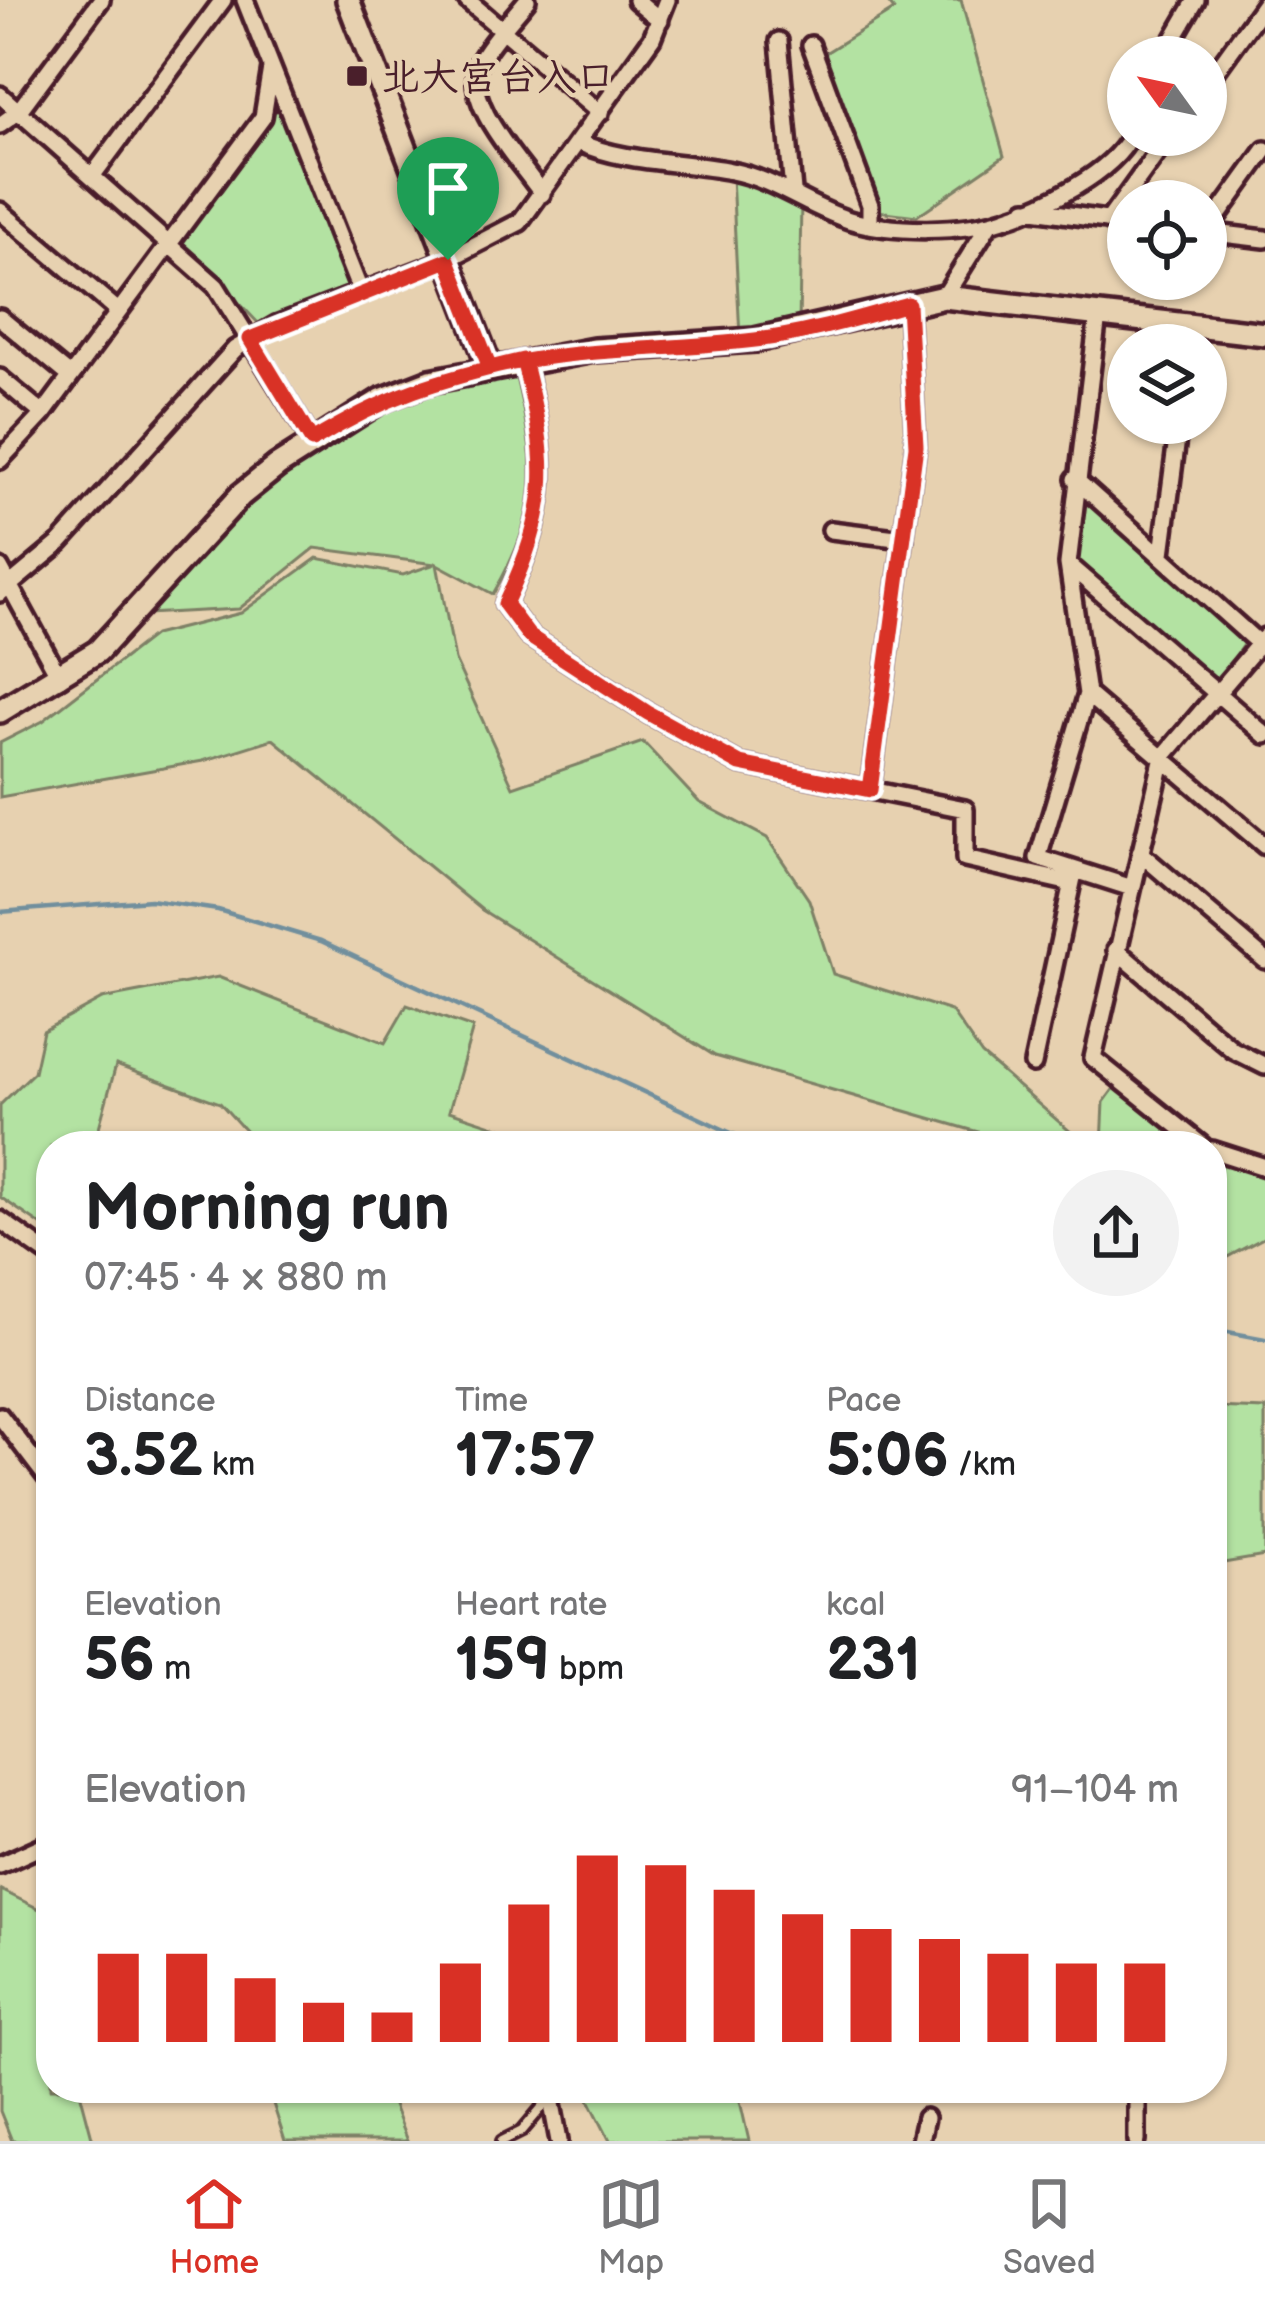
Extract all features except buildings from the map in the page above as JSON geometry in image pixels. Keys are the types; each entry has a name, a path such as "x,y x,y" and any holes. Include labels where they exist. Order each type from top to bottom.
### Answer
{"street":[{"path":"0,124 18,112 100,0"},
{"path":"93,175 223,0"},
{"path":"245,0 361,293"},
{"path":"348,0 490,368"},
{"path":"467,0 600,113"},
{"path":"527,0 478,63 475,83 481,103 542,194"},
{"path":"636,0 660,20"},
{"path":"5,590 61,542 212,369 250,339 448,260 520,222 600,113 660,20 667,0"},
{"path":"1175,36 1196,0"},
{"path":"1227,55 1265,2"},
{"path":"779,41 793,191"},
{"path":"811,45 870,205 870,224"},
{"path":"0,460 43,414 263,117 271,68"},
{"path":"0,95 216,286 312,441"},
{"path":"578,142 735,171 793,191 846,219 870,224 990,223 1087,177 1115,156"},
{"path":"1227,203 1265,150"},
{"path":"1026,209 1107,220"},
{"path":"0,211 118,311"},
{"path":"944,298 990,223"},
{"path":"1227,234 1265,238"},
{"path":"0,711 60,678 133,618 241,495 312,441 381,400 430,381 523,360 755,340 944,298 1098,315 1137,324"},
{"path":"870,790 916,446 908,304"},
{"path":"1073,877 1038,859 1087,694 1068,564 1098,315"},
{"path":"0,318 70,376"},
{"path":"1227,335 1265,334"},
{"path":"523,360 544,440 541,514 505,604 529,636 648,713 740,764 965,808 965,859 1132,888"},
{"path":"0,378 43,414"},
{"path":"1162,554 1176,444"},
{"path":"1075,479 1263,643 1162,757 1093,1058 1184,1131"},
{"path":"832,530 904,539"},
{"path":"1068,564 1265,735"},
{"path":"0,568 5,590 60,678"},
{"path":"1087,694 1265,846"},
{"path":"1140,853 1265,960"},
{"path":"1033,1064 1073,877"},
{"path":"1116,950 1233,1050 1265,1066"},
{"path":"1227,1155 1265,1167"},
{"path":"0,1220 36,1245"},
{"path":"0,1416 36,1461"},
{"path":"0,1442 15,1430"},
{"path":"0,1865 36,1849"},
{"path":"551,2103 559,2141"},
{"path":"1137,2103 1137,2141"},
{"path":"920,2141 925,2118"}],"lane":[{"path":"502,2141 522,2131 542,2103"}],"green space":[{"path":"886,0 961,0 1004,156 917,216 869,210 819,57 894,10"},
{"path":"276,106 283,108 349,283 346,289 260,325 183,243"},
{"path":"732,176 801,199 799,329 740,337"},
{"path":"515,373 531,462 521,536 493,594 437,564 455,660 513,787 643,742 699,802 767,838 809,900 833,974 951,1011 982,1055 1070,1131 975,1131 715,1056 482,910 273,739 203,761 0,797 0,743 43,721 154,635 241,613 317,558 403,575 435,564 315,548 239,609 145,614 213,533 277,475 401,401"},
{"path":"1076,501 1087,501 1247,639 1220,677 1210,679 1078,565 1071,555"},
{"path":"218,977 385,1043 407,1005 473,1028 449,1111 510,1131 245,1131 220,1103 116,1065 98,1131 36,1131 36,1222 0,1197 0,1105 34,1072 43,1031 102,999"},
{"path":"1115,1087 1172,1131 1103,1131 1104,1102"},
{"path":"1227,1163 1265,1175 1265,1237 1227,1257"},
{"path":"1227,1408 1265,1409 1265,1556 1227,1562"},
{"path":"1,1890 36,1908 36,2103 83,2103 93,2141 12,2141 0,2111"},
{"path":"273,2103 392,2103 407,2141 285,2141"},
{"path":"591,2103 740,2103 749,2141 610,2141"}],"waterway":[{"path":"0,912 150,900 218,910 321,941 727,1131"},
{"path":"1227,1332 1265,1339"}],"place":[{"name":"北大宮台入口","path":"357,76"}],"route":[{"path":"448,260 250,339 312,441 381,400 430,381 490,368 523,360 544,440 541,514 505,604 529,636 648,713 740,764 870,790 886,699 916,446 908,304 808,332 594,350 523,360 490,368 448,260"}]}
